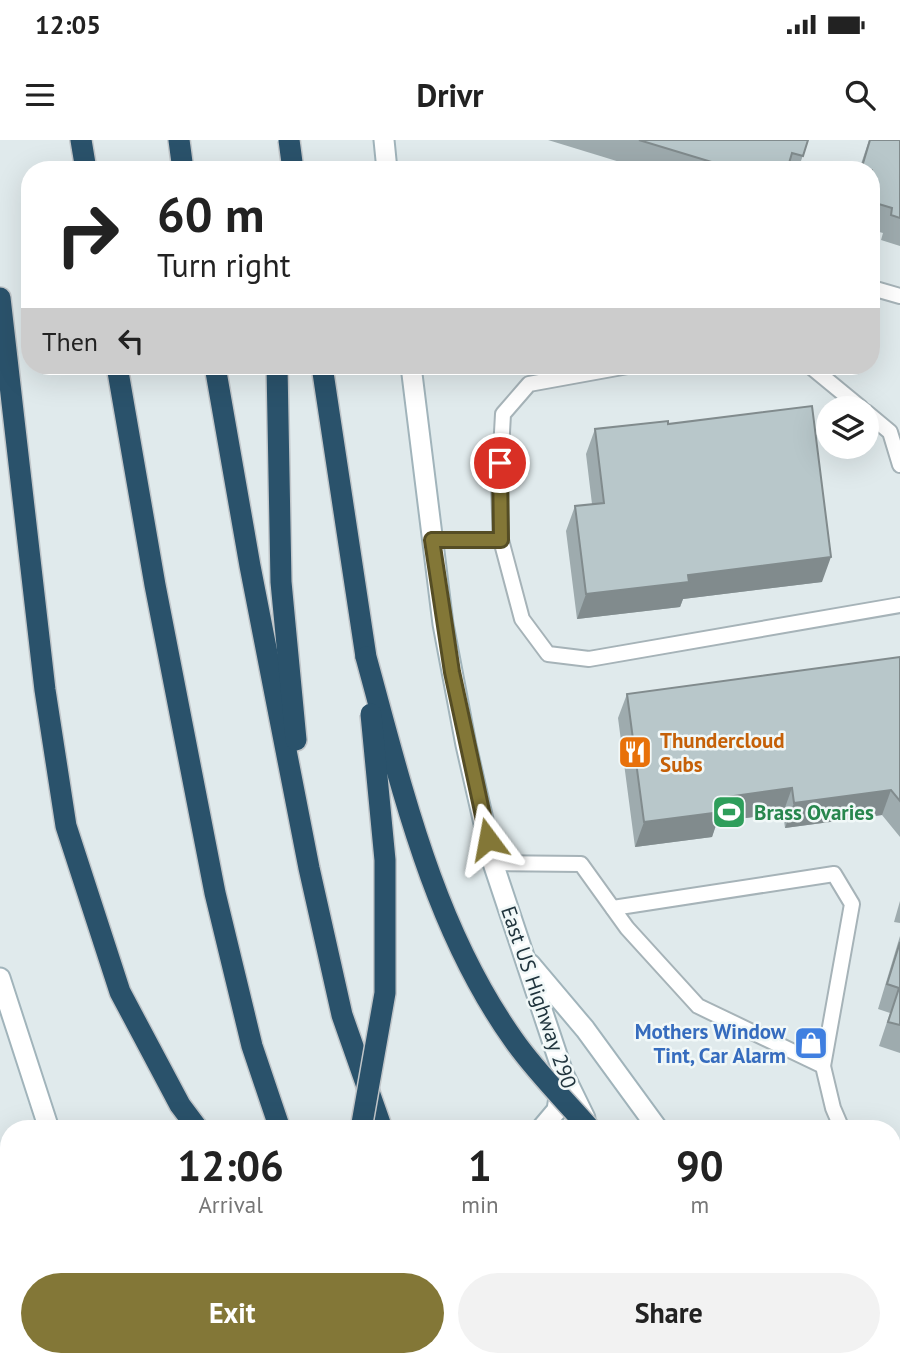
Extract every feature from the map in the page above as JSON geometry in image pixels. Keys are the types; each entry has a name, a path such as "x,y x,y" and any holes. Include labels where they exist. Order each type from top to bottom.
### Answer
{"highway":[{"path":"81,140 84,161"},
{"path":"179,140 182,161"},
{"path":"289,140 292,161"},
{"path":"294,161 295,140"},
{"path":"0,298 45,690 66,825 120,992 180,1105 191,1120"},
{"path":"119,375 155,585 215,892 252,1046 277,1120"},
{"path":"217,375 250,566 309,868 342,1016 379,1120"},
{"path":"277,375 281,582 309,868"},
{"path":"323,375 366,657 385,860 385,993 362,1120"},
{"path":"366,657 412,822 444,914 483,993 514,1041 582,1120"}],"main road":[{"path":"384,140 386,161"},
{"name":"East US Highway 290","path":"412,375 443,624 493,863 562,1073 586,1120"},
{"path":"522,954 585,1030 651,1120"},
{"path":"0,978 46,1120"},
{"path":"549,1120 557,1110 562,1073"}],"lane":[{"path":"880,290 900,296"},
{"path":"578,375 529,384 503,414 499,487 501,540 522,619 548,654 589,659 900,605"},
{"path":"821,375 846,396"},
{"path":"879,423 890,432 900,464"},
{"path":"432,540 501,540"},
{"path":"493,863 581,864 627,928 698,1006 823,1066"},
{"path":"613,908 834,874 852,904 823,1066 838,1120"}],"building":[{"path":"639,140 808,140 803,156 792,153 790,161 708,161"},
{"path":"870,140 900,140 900,218 891,215 892,208 880,204 880,161 864,161"},
{"path":"812,406 816,459 819,459 831,557 688,575 689,582 586,594 575,506 604,503 595,429 668,421 668,424"},
{"path":"900,657 900,801 891,790 794,803 792,788 719,798 721,812 644,822 627,694"},
{"path":"900,942 900,1025 888,1022 899,988 887,984"}],"place":[{"name":"Thundercloud Subs","path":"635,752"},
{"name":"Brass Ovaries","path":"729,812"},
{"name":"Mothers Window Tint, Car Alarm","path":"811,1043"}],"route":[{"path":"488,839 466,745 443,624 432,540 501,540 500,463"}]}
